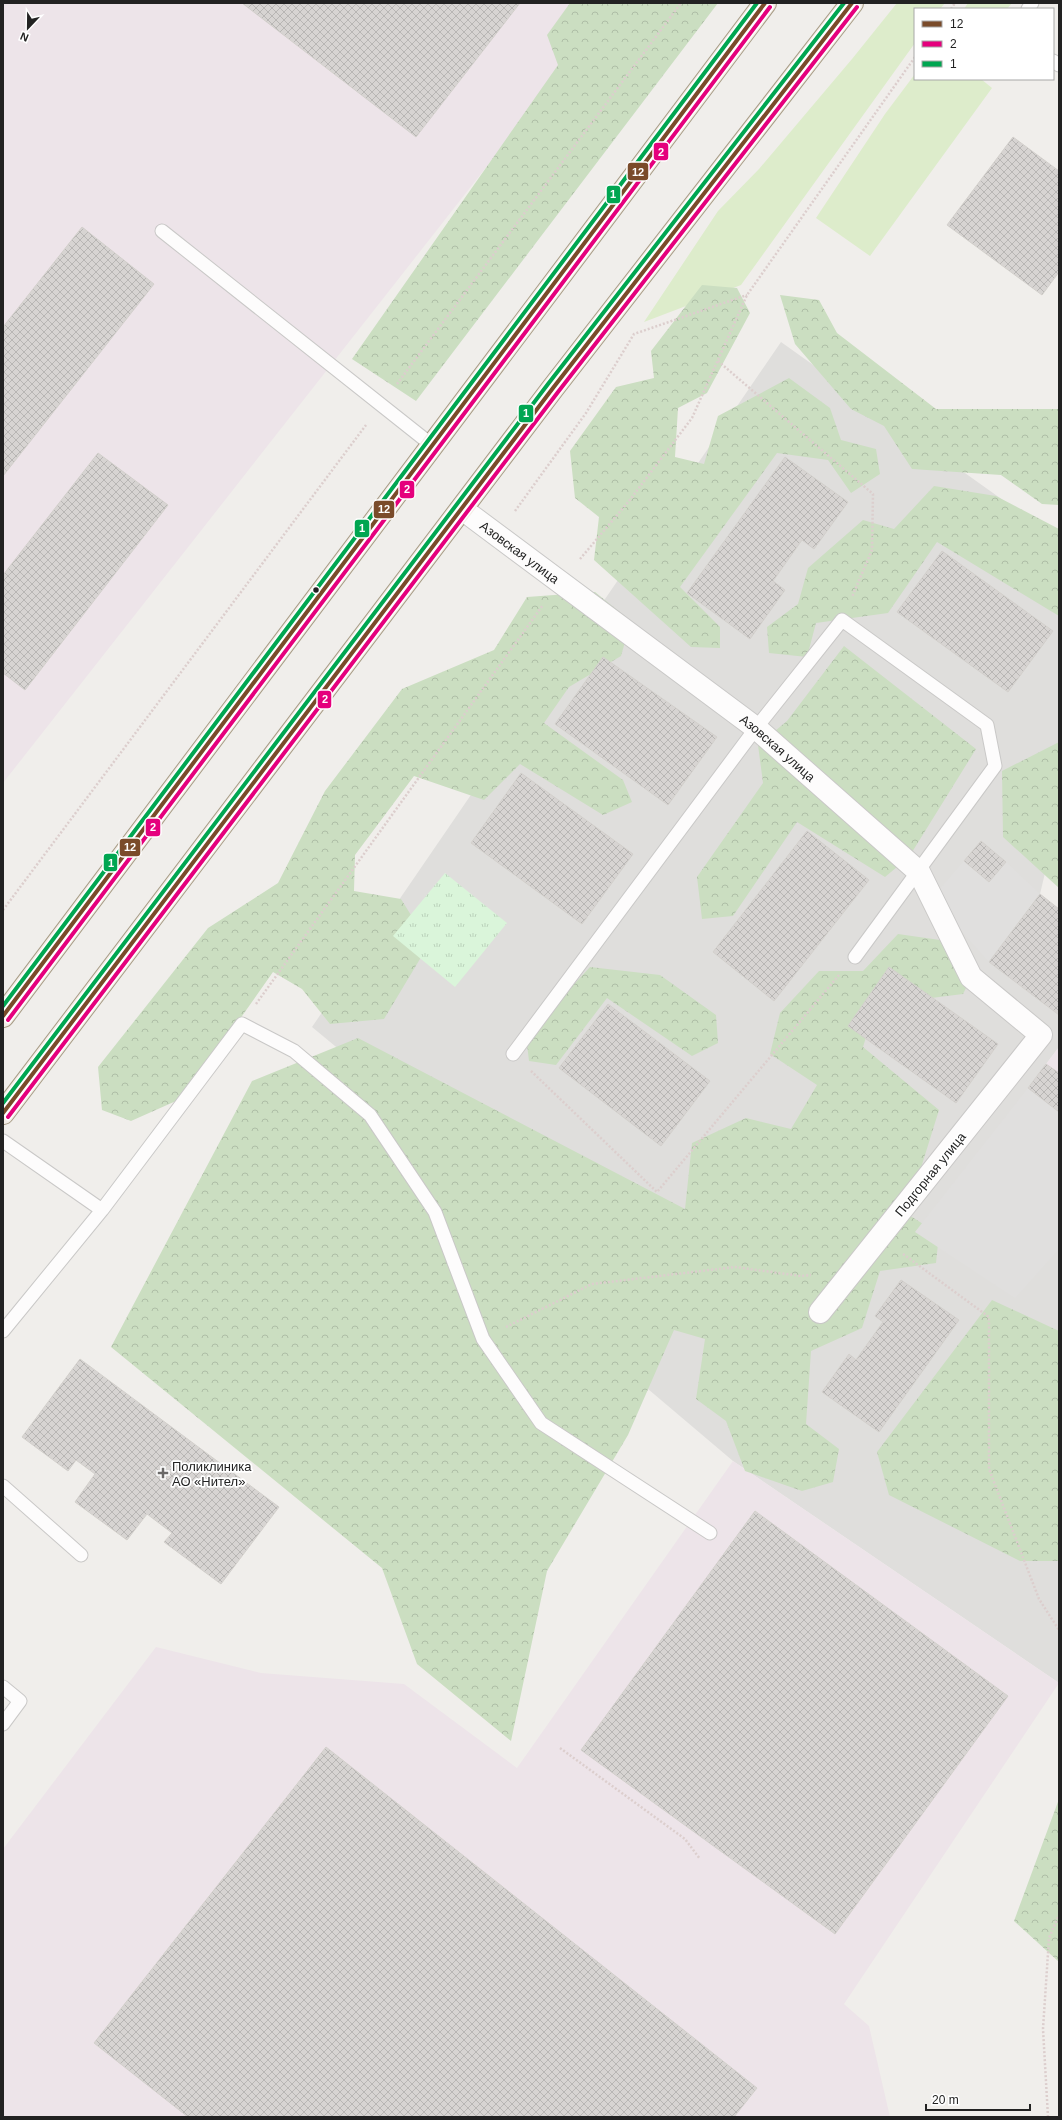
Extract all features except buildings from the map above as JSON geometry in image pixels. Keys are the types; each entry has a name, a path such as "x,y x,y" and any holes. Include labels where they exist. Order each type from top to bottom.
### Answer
{"main road":[{"path":"3,1016 765,3"},
{"path":"3,1113 554,388 852,3"}],"street":[{"name":"Азовская улица","path":"462,509 756,728 919,872 971,977 1041,1035"},
{"name":"Подгорная улица","path":"820,1312 1041,1035"}],"lane":[{"path":"162,231 433,446"},
{"path":"513,1054 756,728 842,620 987,725 995,766 919,872 855,957"},
{"path":"3,1331 102,1210 242,1024 294,1051 370,1115 435,1212 483,1339 541,1423 710,1532"},
{"path":"3,1141 102,1210"},
{"path":"3,1486 81,1555"},
{"path":"3,1687 20,1701 3,1724"}],"path":[{"path":"3,910 681,3"},
{"path":"242,1024 560,582 629,501 692,418 747,296 914,58"},
{"path":"498,536 586,413 634,334 747,296"},
{"path":"718,361 873,494 872,550 842,620"},
{"path":"513,1054 656,1192 855,957"},
{"path":"880,1237 989,1317 989,1469 1039,1599 1059,1630"},
{"path":"483,1339 592,1284 735,1267 801,1276 853,1271"},
{"path":"560,1748 685,1839 700,1859"},
{"path":"1048,2117 1043,2030 1049,1938 1059,1915"}],"shaded area":[{"path":"3,3 615,3 3,783"},
{"path":"781,342 1059,540 1059,814 1040,894 989,962 1059,1015 1059,1047 1028,1088 1059,1112 1059,1683 733,1461 550,1306 468,1156 312,1027"},
{"path":"964,861 989,882 1006,862 1040,894 989,962 932,898"},
{"path":"1059,1047 1059,1112 1028,1088"},
{"path":"1028,1088 1059,1112 1059,1249 1015,1298 915,1232"},
{"path":"733,1461 1059,1683 844,2004 869,2026 890,2117 3,2117 3,1849 156,1647 261,1673 404,1684 517,1768"}],"green space":[{"path":"570,3 718,3 416,401 352,359 558,65 547,35"},
{"path":"897,3 945,3 941,8 914,8 914,44 741,285 644,322 718,211 759,169"},
{"path":"968,3 1012,3 1008,8 965,8"},
{"path":"914,75 914,80 982,80 992,88 870,256 816,218 885,114"},
{"path":"702,285 737,288 750,313 707,393 678,408 675,457 704,464 718,416 789,378 830,408 841,440 876,449 880,474 851,493 828,460 777,453 680,587 720,627 720,648 691,647 594,560 599,517 575,498 570,451 616,387 654,378 651,351"},
{"path":"780,295 819,300 837,333 936,409 1059,409 1059,505 1042,504 1001,475 912,469 884,426 851,409 795,344"},
{"path":"934,486 996,496 1059,529 1059,616 937,542 888,613 816,623 807,657 769,653 767,627 798,604 808,568 863,520 894,529"},
{"path":"595,592 631,621 621,656 569,687 544,723 623,780 632,802 603,815 520,764 484,800 414,776 355,855 354,891 401,899 429,944 384,1019 330,1024 302,989 273,972 185,1097 131,1121 102,1110 98,1067 208,928 278,883 325,791 402,689 494,650 527,597"},
{"path":"844,646 976,749 909,857 885,877 797,822 733,916 702,919 697,877 763,783 758,745 787,721"},
{"path":"1059,742 1059,888 1003,837 1002,771"},
{"path":"445,873 507,923 455,987 393,936"},
{"path":"898,934 940,940 977,966 963,994 876,1005 863,1047 939,1110 920,1171 893,1205 939,1234 936,1263 880,1271 862,1328 811,1351 806,1424 839,1449 833,1482 802,1491 745,1471 726,1421 696,1399 705,1339 674,1330 628,1435 547,1571 511,1741 417,1664 382,1568 111,1347 252,1081 358,1038 685,1209 692,1143 746,1118 791,1129 817,1085 770,1054 780,1013 819,971 863,971"},
{"path":"590,967 660,975 716,1015 718,1043 692,1056 607,998 556,1065 529,1061 526,1036"},
{"path":"992,1300 1059,1331 1059,1561 1020,1561 889,1495 877,1452"},
{"path":"1059,1799 1059,1962 1014,1921"}],"transit line":[{"name":"1","path":"3,1006 757,3"},
{"name":"12","path":"3,1016 765,3"},
{"name":"1","path":"3,1103 548,384 844,3"},
{"name":"12","path":"3,1113 553,388 852,3"},
{"name":"2","path":"8,1020 770,7"},
{"name":"2","path":"8,1117 558,392 857,7"}],"place":[{"name":"Поликлиника АО «Нител»","path":"163,1473"}]}
